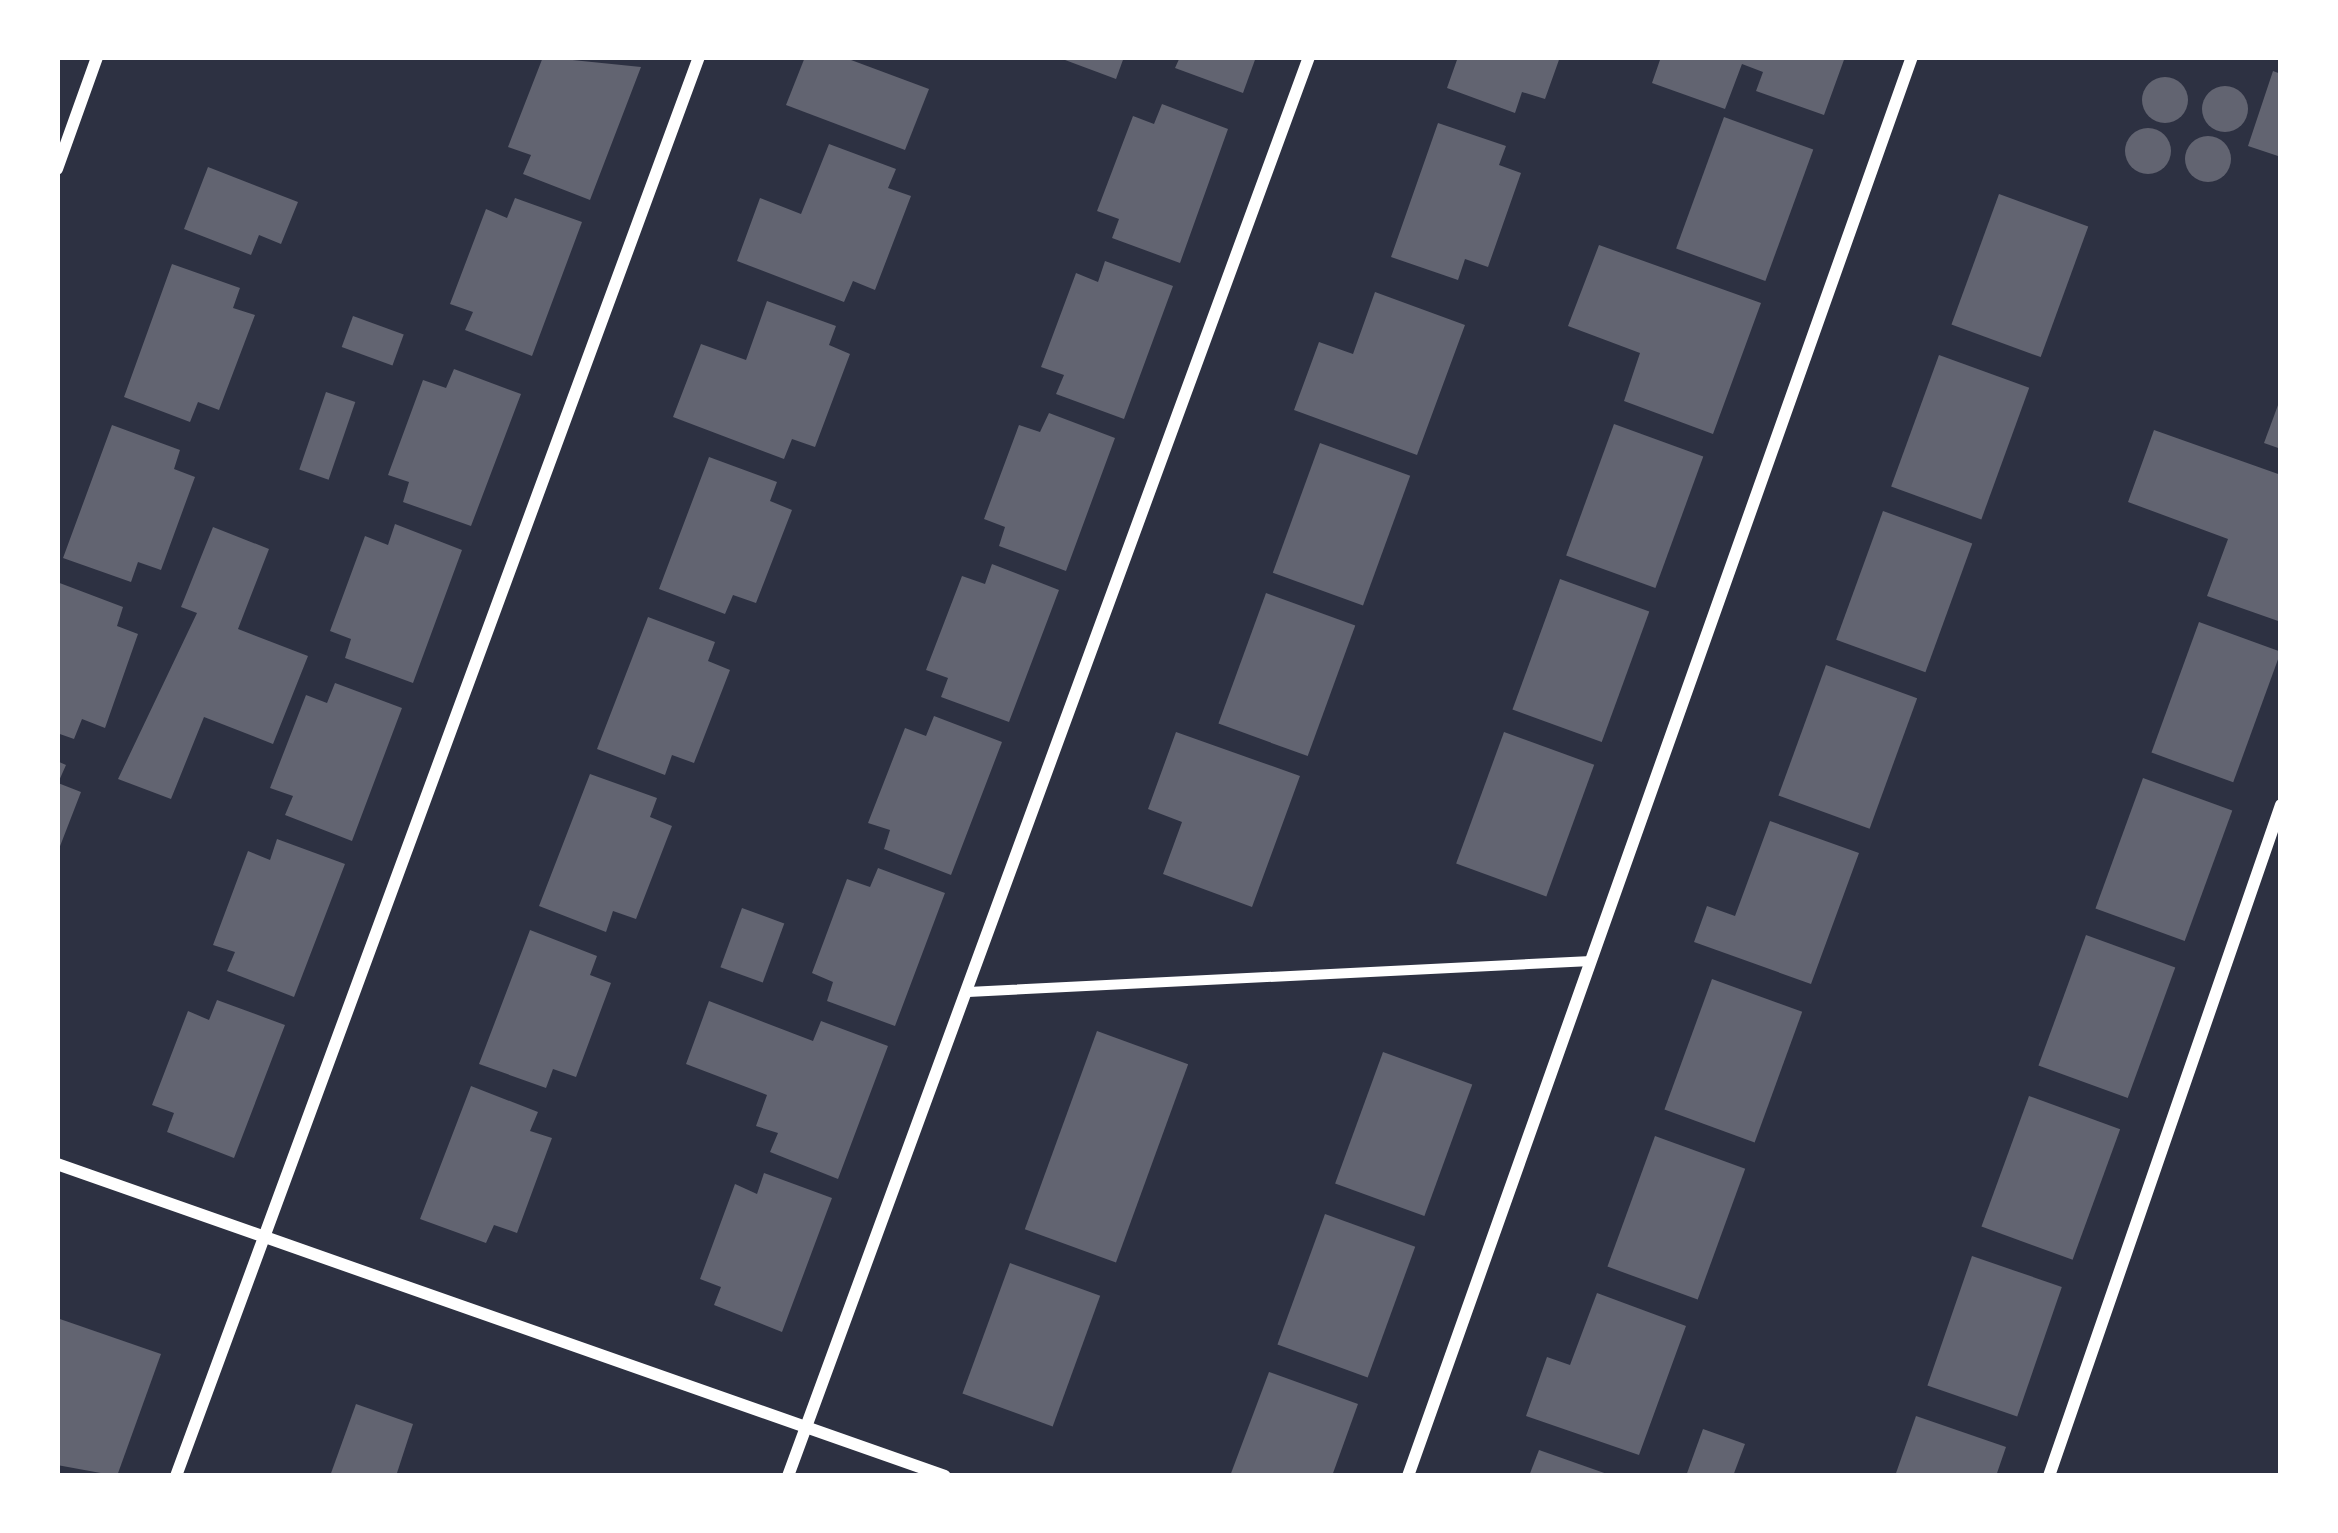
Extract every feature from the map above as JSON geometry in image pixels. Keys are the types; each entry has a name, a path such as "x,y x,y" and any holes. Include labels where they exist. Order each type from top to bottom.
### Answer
{"street":[{"path":"57,169 97,57"},
{"path":"176,1476 699,57"},
{"path":"788,1476 1309,57"},
{"path":"1408,1476 1912,57"},
{"path":"2049,1476 2281,805"},
{"path":"968,992 1591,962"},
{"path":"57,1164 945,1476"}],"building":[{"path":"543,57 641,67 590,200 523,174 531,155 508,147"},
{"path":"805,57 843,57 929,89 905,150 786,105"},
{"path":"1057,57 1124,57 1116,79"},
{"path":"1180,57 1256,57 1243,93 1175,68"},
{"path":"1458,57 1560,57 1545,99 1522,92 1515,113 1447,88"},
{"path":"1661,57 1845,57 1824,115 1756,91 1763,72 1742,64 1725,109 1652,83"},
{"path":"2273,71 2281,74 2281,157 2248,146"},
{"path":"2165,77 2181,84 2188,100 2181,116 2165,123 2149,116 2142,100 2149,84"},
{"path":"2225,86 2241,93 2248,109 2241,125 2225,132 2209,125 2202,109 2209,93"},
{"path":"1162,104 1228,129 1180,263 1112,238 1119,219 1097,211 1133,116 1154,124"},
{"path":"1724,117 1813,149 1765,281 1676,249"},
{"path":"1438,123 1506,146 1499,165 1521,173 1488,267 1465,259 1458,280 1391,257"},
{"path":"2148,128 2164,135 2171,151 2164,167 2148,174 2132,167 2125,151 2132,135"},
{"path":"2208,136 2224,143 2231,159 2224,175 2208,182 2192,175 2185,159 2192,143"},
{"path":"829,144 896,169 888,188 911,196 875,290 853,281 844,302 737,261 760,198 801,214"},
{"path":"208,167 298,202 281,244 259,235 251,255 184,229"},
{"path":"1999,194 2088,226 2041,357 1951,325"},
{"path":"515,198 582,222 532,356 465,330 473,312 450,304 486,209 507,218"},
{"path":"1599,245 1761,303 1713,434 1624,401 1640,353 1568,326"},
{"path":"1105,261 1173,286 1124,419 1056,394 1064,375 1041,367 1076,273 1098,282"},
{"path":"172,264 240,288 233,308 255,315 219,410 198,402 190,422 124,397"},
{"path":"1375,292 1465,325 1417,455 1294,410 1319,342 1353,354"},
{"path":"767,301 836,326 829,345 850,354 815,447 792,439 784,459 673,417 701,344 746,360"},
{"path":"353,316 404,334 392,365 342,347"},
{"path":"1939,355 2029,388 1981,519 1891,487"},
{"path":"454,369 521,394 471,526 403,502 409,482 388,475 423,380 446,388"},
{"path":"326,392 355,402 329,480 299,470"},
{"path":"2281,397 2281,449 2264,443"},
{"path":"1049,413 1115,438 1066,571 999,546 1005,527 984,519 1019,425 1040,432"},
{"path":"1614,424 1703,456 1655,588 1566,556"},
{"path":"112,425 180,450 174,469 195,477 161,570 138,562 131,582 63,558"},
{"path":"2154,430 2281,475 2281,622 2207,596 2228,539 2128,502"},
{"path":"1320,443 1410,476 1363,606 1273,573"},
{"path":"709,457 777,482 770,501 792,510 756,603 733,595 725,614 659,589"},
{"path":"1883,511 1972,543 1925,672 1836,640"},
{"path":"395,524 462,550 413,683 345,658 351,639 330,631 365,536 388,545"},
{"path":"213,527 269,549 238,629 308,656 273,744 204,717 171,799 118,779 197,613 181,607"},
{"path":"992,564 1059,590 1009,722 941,697 948,678 926,670 962,576 985,584"},
{"path":"1560,579 1649,611 1602,742 1512,710"},
{"path":"57,582 123,607 117,626 138,634 105,728 82,719 74,739 57,733"},
{"path":"1266,593 1355,625 1308,756 1218,724"},
{"path":"648,617 715,642 708,661 730,670 694,763 672,755 665,775 597,749"},
{"path":"2199,622 2281,652 2233,782 2151,753"},
{"path":"1826,665 1917,698 1870,829 1778,796"},
{"path":"335,683 402,708 352,841 285,815 293,796 270,788 306,695 327,703"},
{"path":"934,716 1002,742 951,875 884,849 890,830 868,823 905,728 926,736"},
{"path":"1176,732 1300,776 1252,907 1163,874 1182,822 1148,809"},
{"path":"1504,732 1594,765 1546,896 1456,864"},
{"path":"57,761 66,765 58,783 81,792 57,854"},
{"path":"590,774 657,798 650,817 672,826 636,919 613,911 606,932 539,906"},
{"path":"2143,778 2232,810 2185,941 2095,909"},
{"path":"1770,821 1859,853 1811,984 1694,942 1707,906 1735,916"},
{"path":"277,839 345,864 294,997 227,971 235,952 213,945 248,851 270,860"},
{"path":"878,868 945,893 895,1026 827,1001 833,982 812,973 847,879 870,887"},
{"path":"742,908 784,923 763,983 720,967"},
{"path":"530,930 597,956 590,975 611,983 576,1077 553,1069 546,1088 479,1064"},
{"path":"2086,935 2175,967 2128,1098 2038,1066"},
{"path":"1712,979 1802,1012 1755,1142 1664,1110"},
{"path":"217,1000 285,1025 234,1158 167,1132 174,1113 152,1105 188,1011 209,1020"},
{"path":"709,1001 813,1041 821,1021 888,1046 838,1179 770,1152 778,1133 756,1126 767,1095 686,1064"},
{"path":"1097,1031 1188,1064 1116,1262 1025,1229"},
{"path":"1383,1052 1472,1084 1424,1216 1335,1184"},
{"path":"471,1086 538,1112 530,1131 552,1138 517,1233 494,1225 486,1243 420,1219"},
{"path":"2029,1096 2120,1129 2073,1260 1981,1227"},
{"path":"1655,1136 1745,1169 1698,1299 1607,1267"},
{"path":"764,1173 832,1198 782,1332 714,1305 721,1287 700,1279 735,1184 757,1194"},
{"path":"1325,1214 1415,1247 1368,1377 1277,1345"},
{"path":"1972,1256 2062,1287 2017,1416 1927,1386"},
{"path":"1010,1263 1100,1296 1053,1426 962,1394"},
{"path":"1597,1293 1686,1326 1639,1455 1526,1416 1547,1357 1570,1365"},
{"path":"57,1318 161,1354 117,1476 57,1465"},
{"path":"1269,1372 1358,1404 1332,1476 1230,1476"},
{"path":"356,1404 413,1424 396,1476 330,1476"},
{"path":"1916,1416 2006,1447 1996,1476 1895,1476"},
{"path":"1703,1429 1745,1444 1733,1476 1686,1476"},
{"path":"1539,1450 1610,1475 1610,1476 1529,1476"}]}
